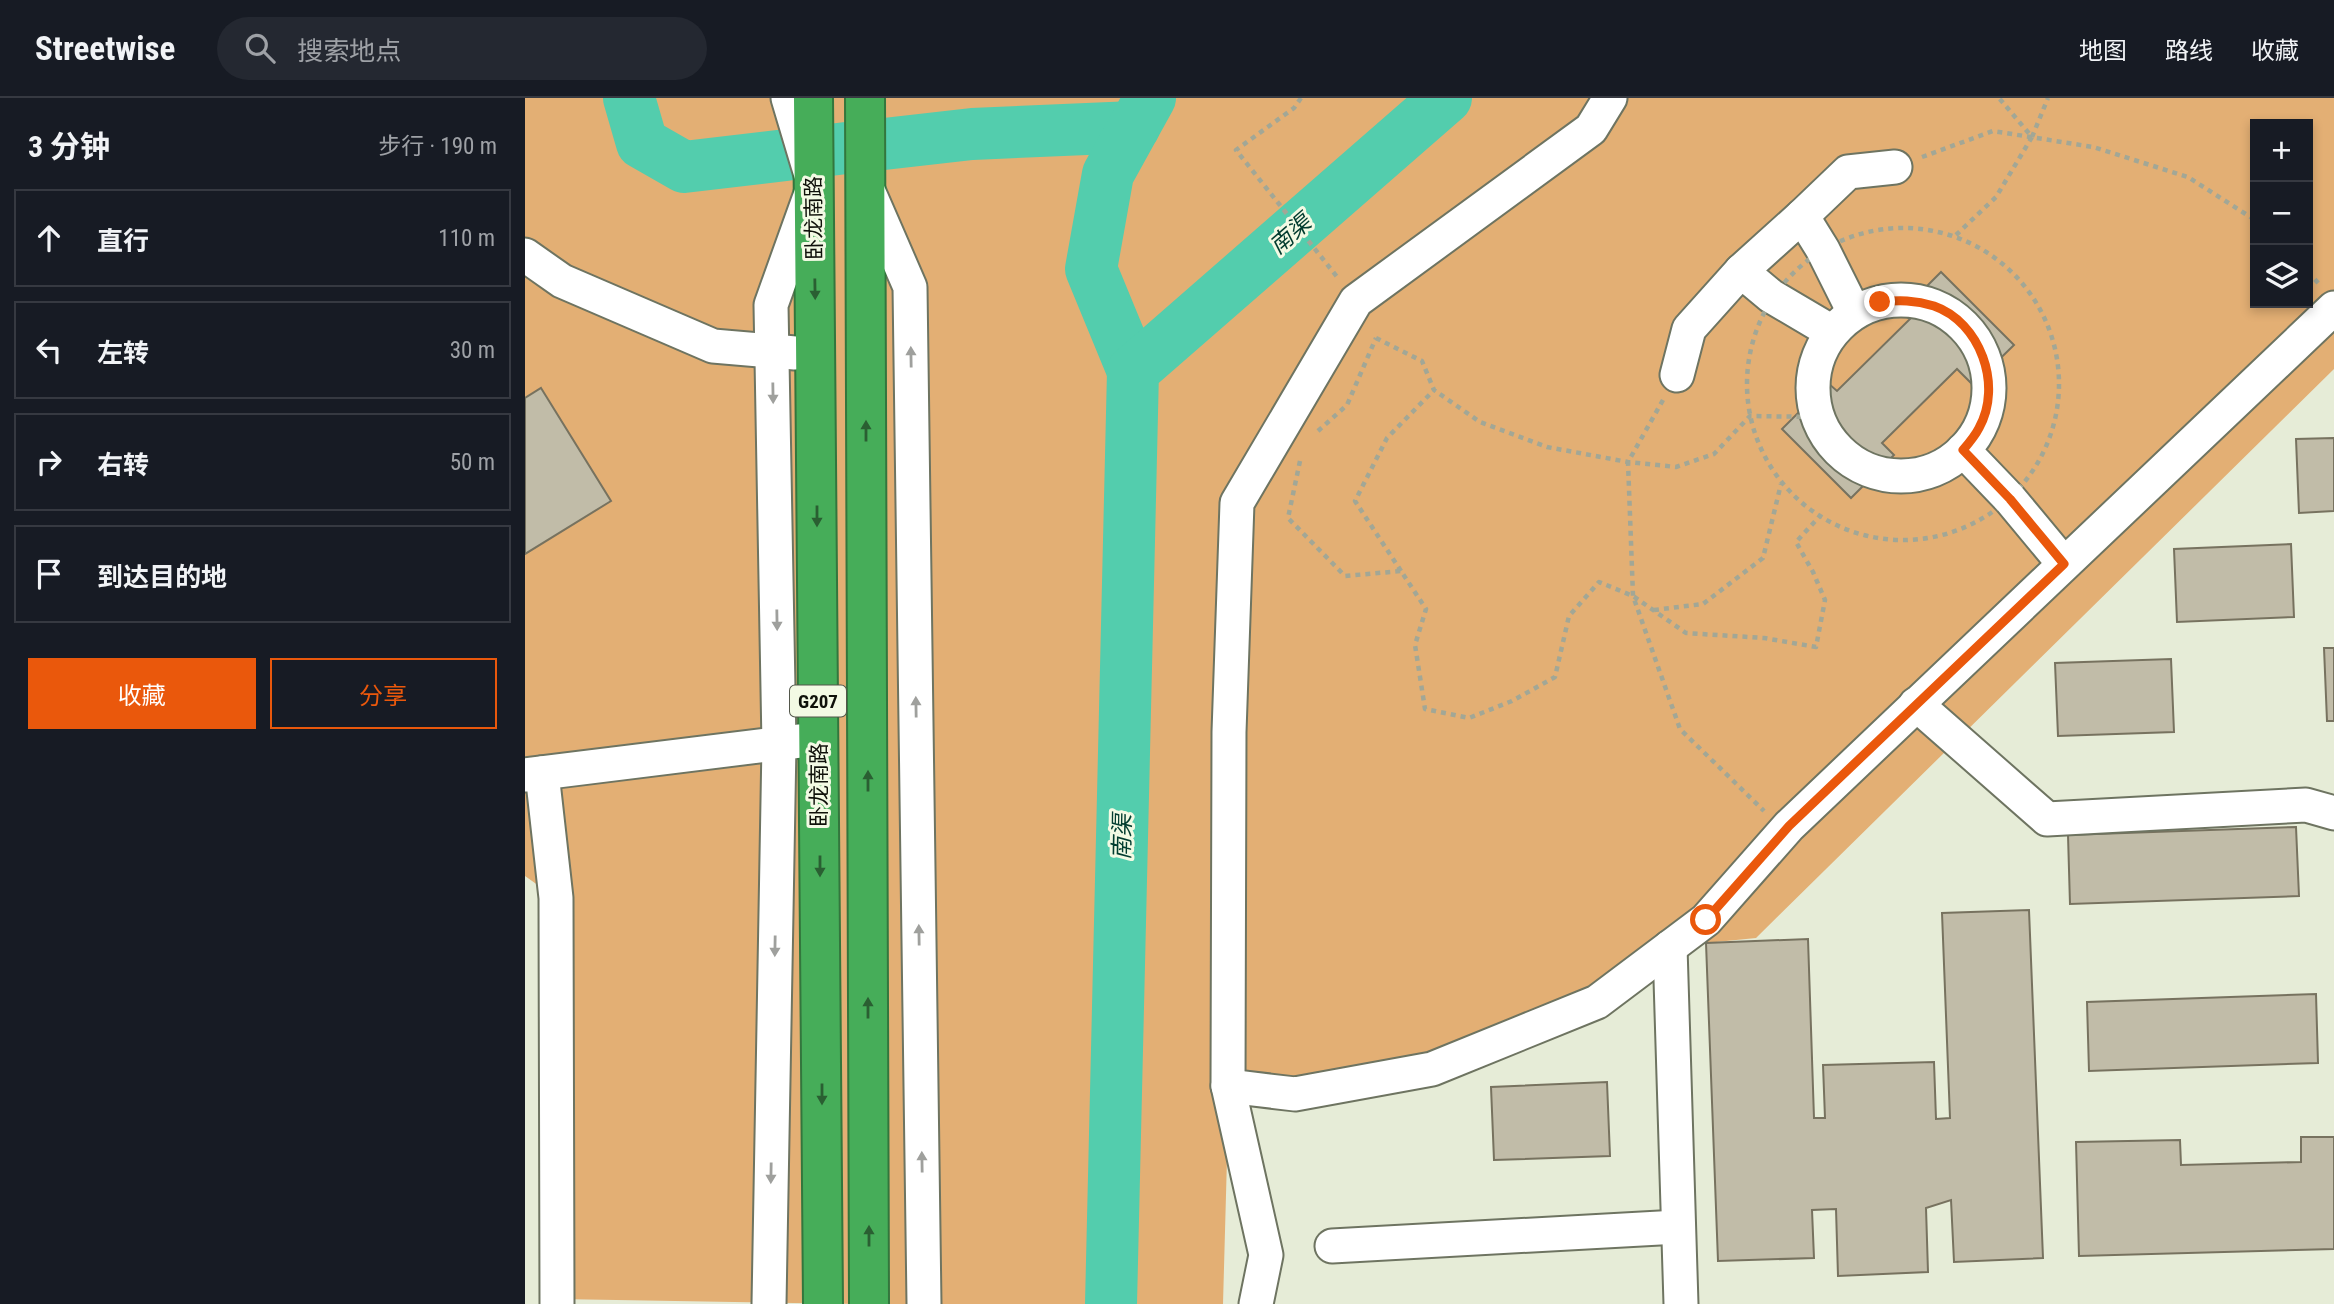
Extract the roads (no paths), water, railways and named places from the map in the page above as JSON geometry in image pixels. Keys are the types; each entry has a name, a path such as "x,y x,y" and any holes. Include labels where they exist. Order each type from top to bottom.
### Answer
{"highway":[{"name":"卧龙南路","path":"813,98 823,1304"},
{"name":"G207","path":"865,98 869,1304"},
{"path":"865,184 890,98"}],"street":[{"path":"769,1304 779,744 771,305 814,185 789,98"},
{"path":"1256,1304 1266,1255 1228,1086 1229,732 1237,503 1356,300 1591,129 1610,98"},
{"path":"1677,375 1689,330 1741,271 1848,172 1895,167"},
{"path":"865,184 910,287 924,1304"},
{"path":"1802,216 1823,250 1843,322"},
{"path":"525,255 562,281 713,346 815,355"},
{"path":"1741,271 1772,296 1843,322"},
{"path":"1909,300 1936,307 1960,322 1978,344 1988,371 1989,400 1980,427 1963,450 1939,467 1910,475 1881,474 1853,463 1831,443 1817,417 1812,387 1817,358 1843,322 1880,302 1909,300"},
{"path":"1228,1086 1295,1094 1432,1069 1597,1002 1706,920 1789,826 2334,308"},
{"path":"1963,450 2010,499 2064,564"},
{"path":"1916,704 2047,819 2306,805 2334,813"},
{"path":"557,1304 556,898 533,774 818,738"},
{"path":"1670,947 1681,1304"},
{"path":"1332,1246 1678,1227"}],"waterway":[{"path":"629,98 642,143 684,167 786,155"},
{"name":"南渠","path":"1133,371 1091,269 1108,174 1150,98"},
{"name":"南渠","path":"1111,1304 1133,371 1446,98"},
{"path":"884,144 972,134 1134,127"},
{"path":"822,151 846,148"}]}
